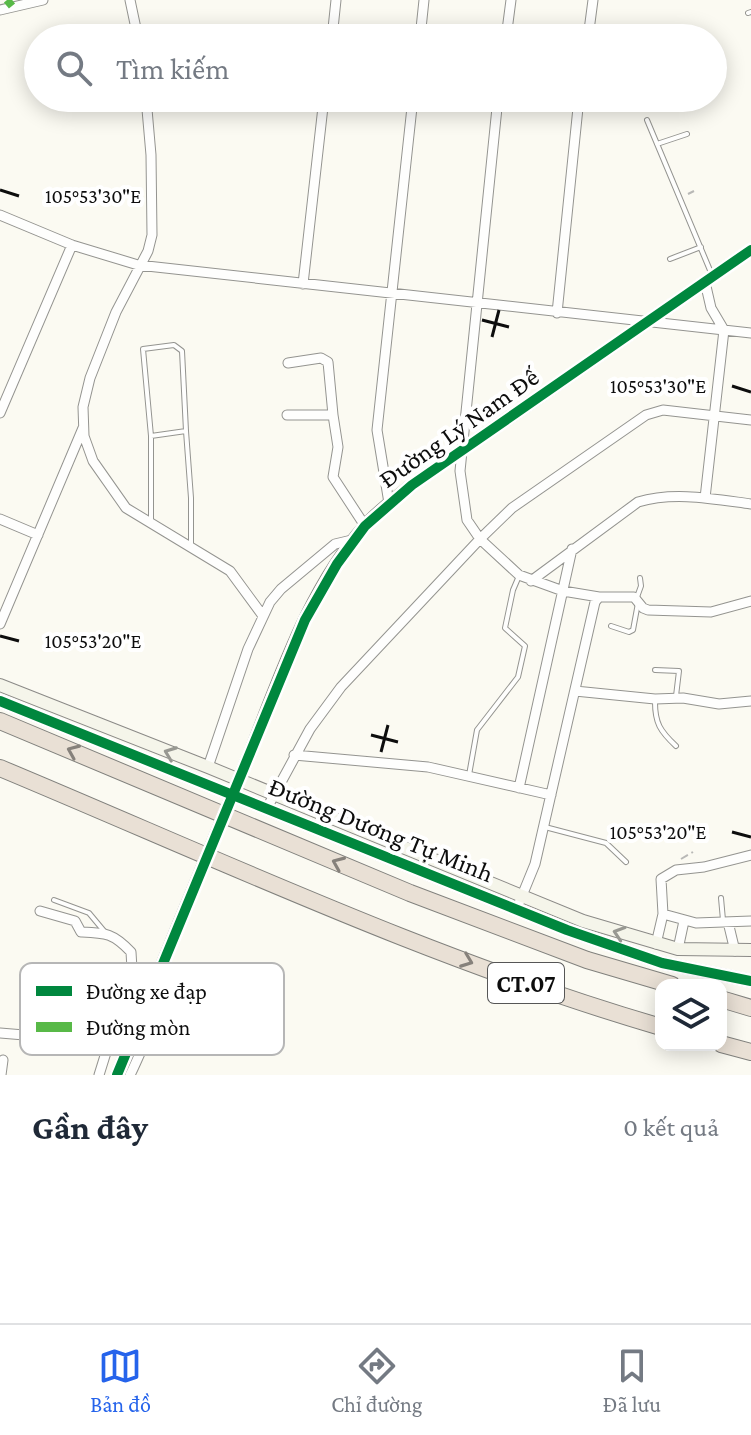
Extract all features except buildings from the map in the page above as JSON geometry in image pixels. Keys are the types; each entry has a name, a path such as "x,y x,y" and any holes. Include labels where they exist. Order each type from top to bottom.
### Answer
{"highway":[{"name":"CT.07","path":"0,721 410,893 587,960 655,980"},
{"name":"CT.07","path":"0,768 394,933 573,1001 655,1025"},
{"path":"727,1001 751,1008"},
{"path":"727,1046 748,1052"}],"street":[{"path":"0,10 43,0"},
{"path":"130,0 135,24"},
{"path":"333,24 336,0"},
{"path":"421,24 424,0"},
{"path":"508,24 511,0"},
{"path":"590,24 593,0"},
{"path":"147,112 153,224 148,251 116,312 90,378 83,407 87,446 93,461 123,505 230,571 263,616"},
{"path":"303,284 322,112"},
{"path":"389,503 377,430 412,112"},
{"path":"497,112 460,471 467,520 480,539 519,575 563,591 637,600 648,610 711,612 751,601"},
{"path":"557,313 577,112"},
{"path":"0,215 72,245 138,265 751,333"},
{"path":"0,413 72,245"},
{"name":"Đường Lý Nam Đế","path":"163,963 305,620 337,564 365,526 389,503 462,449 751,250"},
{"path":"705,498 724,330 711,308 709,280"},
{"path":"288,363 321,358 328,362 338,447 333,477 365,526"},
{"path":"270,802 310,729 341,687 512,508 646,415 663,410 751,420"},
{"path":"287,415 333,415"},
{"path":"1,617 83,428"},
{"path":"531,581 638,502 656,496 751,504"},
{"path":"0,519 38,535"},
{"path":"208,767 248,649 276,595 335,544 356,539"},
{"path":"519,788 572,549"},
{"path":"520,902 533,869 595,602 599,597"},
{"name":"Đường Dương Tự Minh","path":"0,685 208,767 270,802"},
{"path":"575,691 719,704 751,701"},
{"name":"Đường Dương Tự Minh","path":"0,701 270,802 520,902 678,949 751,950"},
{"path":"294,755 428,767 551,795"},
{"path":"656,944 663,914 661,879 676,870 704,867 751,855"},
{"name":"Đường Dương Tự Minh","path":"520,902 567,930 652,960 751,981"},
{"path":"40,911 75,921 81,932 105,932 131,952 132,963"},
{"path":"663,914 684,921 751,921"},
{"path":"678,949 684,921"},
{"path":"726,923 735,951"},
{"path":"0,1033 20,1035"},
{"path":"99,1075 104,1055"},
{"name":"Đường Lý Nam Đế","path":"117,1075 125,1055"},
{"path":"130,1075 141,1055"},
{"path":"1,1075 3,1060"}],"lane":[{"path":"647,120 701,247 709,280"},
{"path":"657,144 687,134"},
{"path":"670,259 701,247"},
{"path":"151,524 151,436 143,349 174,345 180,348 182,354 191,548"},
{"path":"151,436 186,431"},
{"path":"468,777 477,730 518,677 525,646 505,628 519,575"},
{"path":"611,626 629,632 633,630 640,578"},
{"path":"655,670 677,670 681,673 676,699"},
{"path":"655,699 658,727 676,746"},
{"path":"543,826 606,843 626,862"},
{"path":"721,898 726,923"},
{"path":"54,900 89,913 105,932"}],"path":[{"path":"679,196 694,191"}],"marked path":[{"path":"7,0 12,6"}],"cycle path":[{"path":"163,963 305,620 337,564 365,526 412,485 751,250"},
{"path":"0,701 567,930 662,963 751,981"},
{"path":"117,1075 125,1055"}]}
